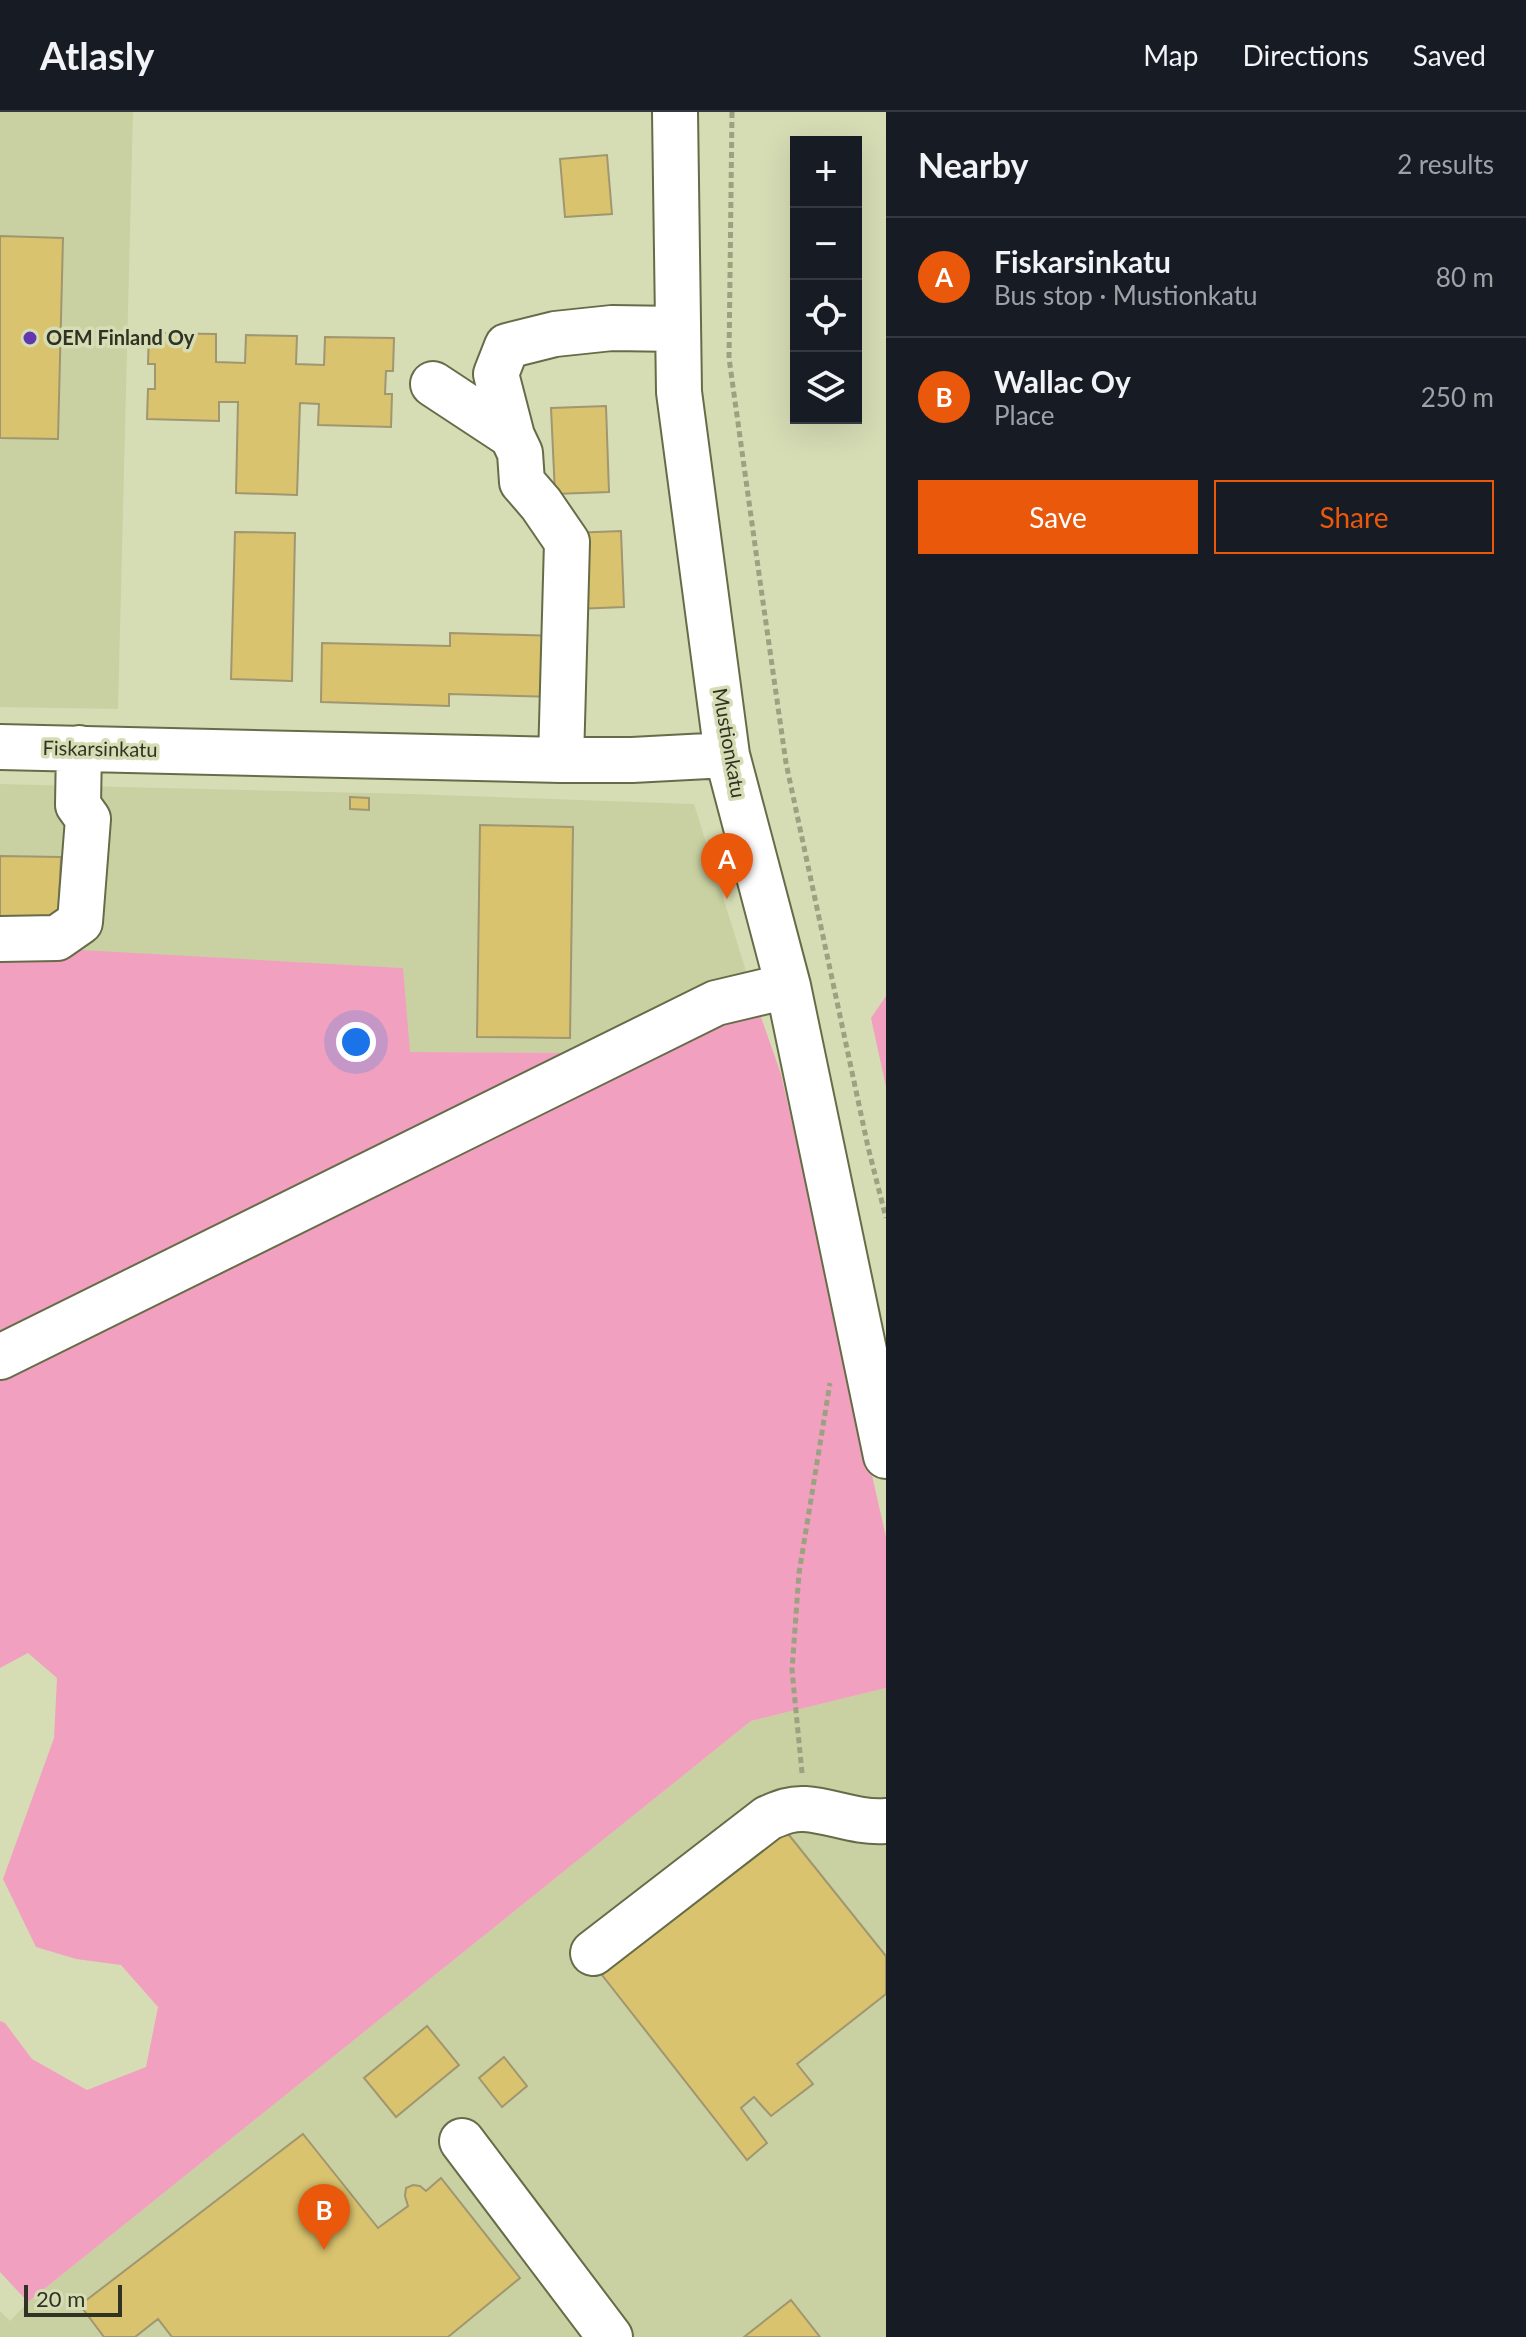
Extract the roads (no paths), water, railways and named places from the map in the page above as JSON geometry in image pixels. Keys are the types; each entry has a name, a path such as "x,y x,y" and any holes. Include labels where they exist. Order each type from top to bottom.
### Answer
{"street":[{"name":"Mustionkatu","path":"675,112 679,392 727,755 788,986 886,1456"},
{"path":"561,760 567,542 522,482 520,453 512,436 496,374 507,346 555,334 612,328 678,329"},
{"path":"433,384 512,436"},
{"name":"Fiskarsinkatu","path":"0,747 561,760 727,755"},
{"path":"0,939 57,938 80,922 88,819 78,805 79,748"},
{"path":"0,1357 716,1003 788,986"},
{"path":"593,1953 768,1818 787,1810 805,1809 869,1822 886,1821"},
{"path":"462,2141 610,2337"}],"place":[{"name":"OEM Finland Oy","path":"30,338"},
{"name":"Fiskarsinkatu","path":"727,899"},
{"name":"Wallac Oy","path":"324,2250"}]}
